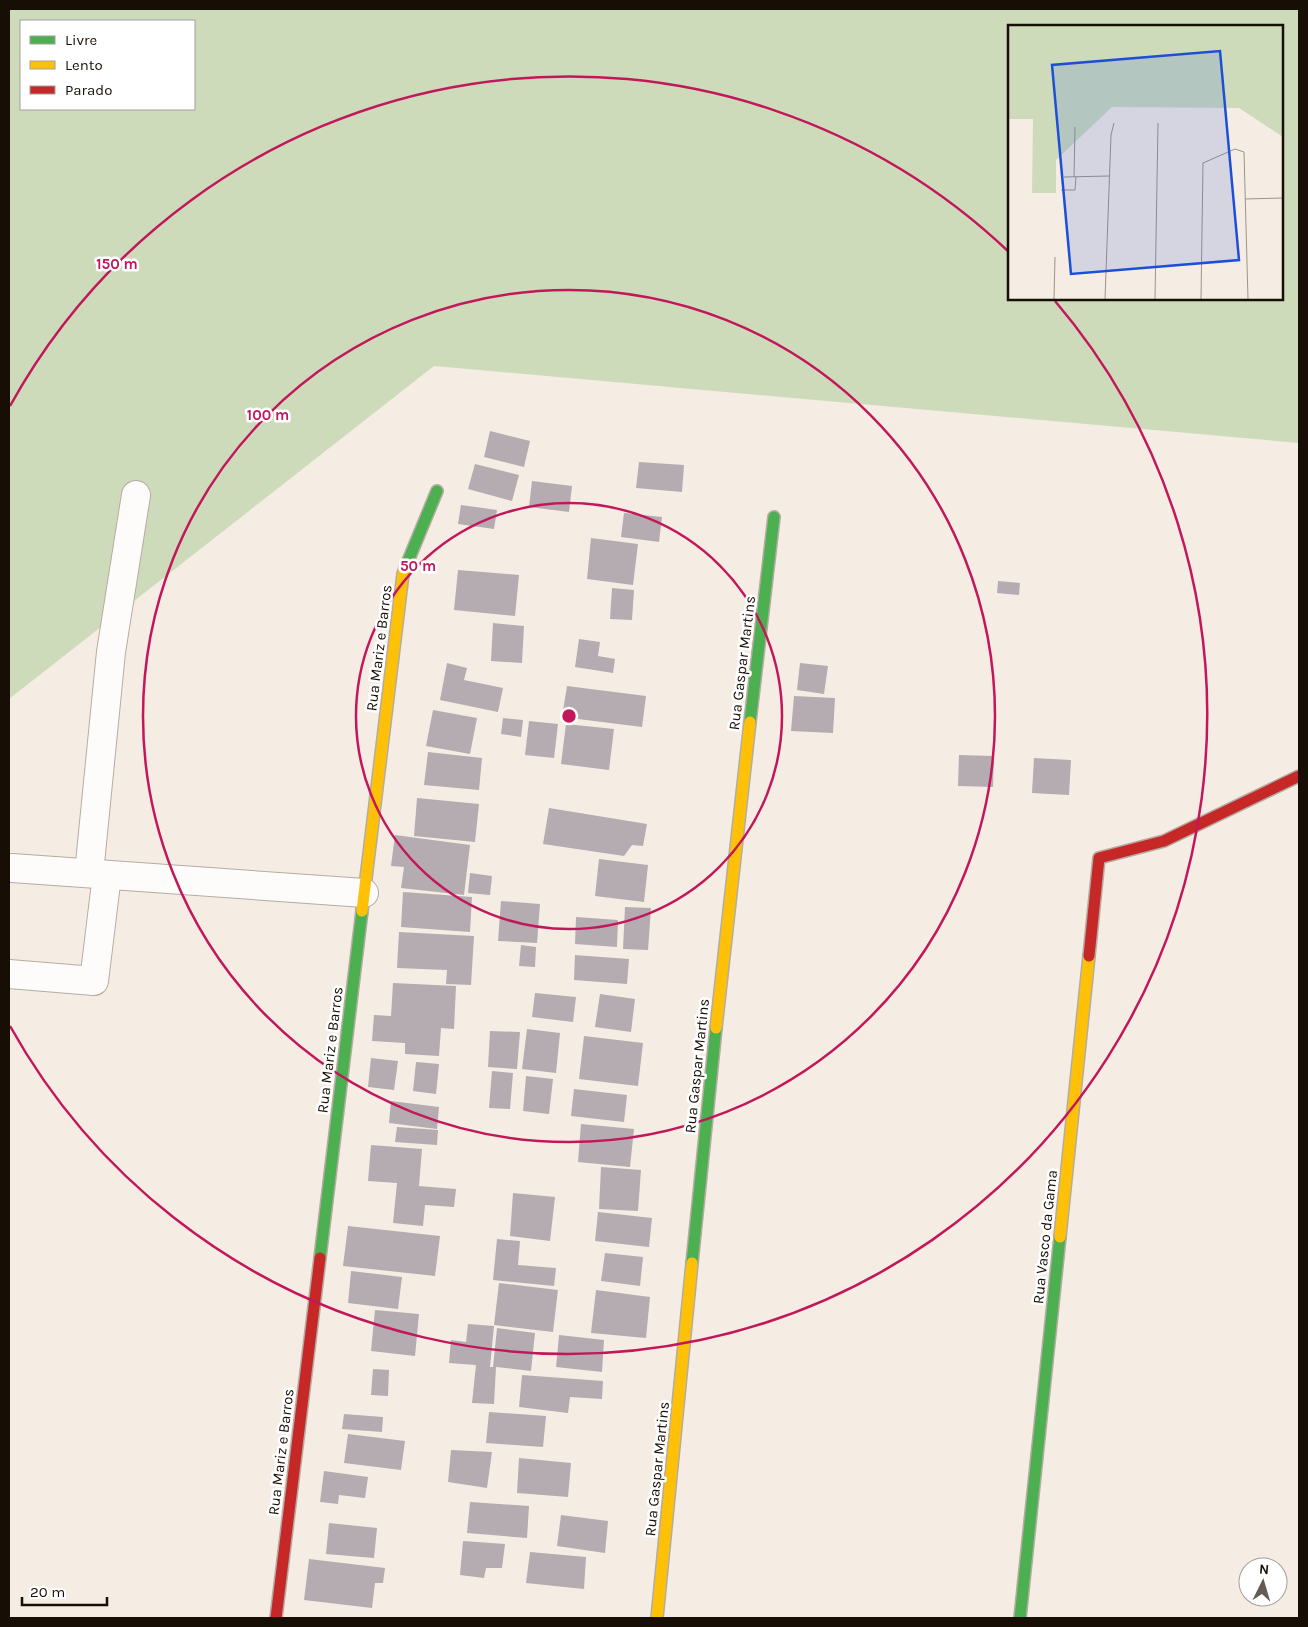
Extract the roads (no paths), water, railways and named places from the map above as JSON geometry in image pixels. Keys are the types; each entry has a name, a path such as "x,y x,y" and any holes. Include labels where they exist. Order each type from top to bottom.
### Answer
{"street":[{"name":"Rua Mariz e Barros","path":"276,1618 403,574 437,491"},
{"path":"9,974 94,981 98,874 111,652 136,496"},
{"name":"Rua Gaspar Martins","path":"657,1618 726,933 774,517"},
{"name":"Rua Vasco da Gama","path":"1020,1618 1098,858 1164,841 1299,776"},
{"path":"12,868 364,893"}]}
